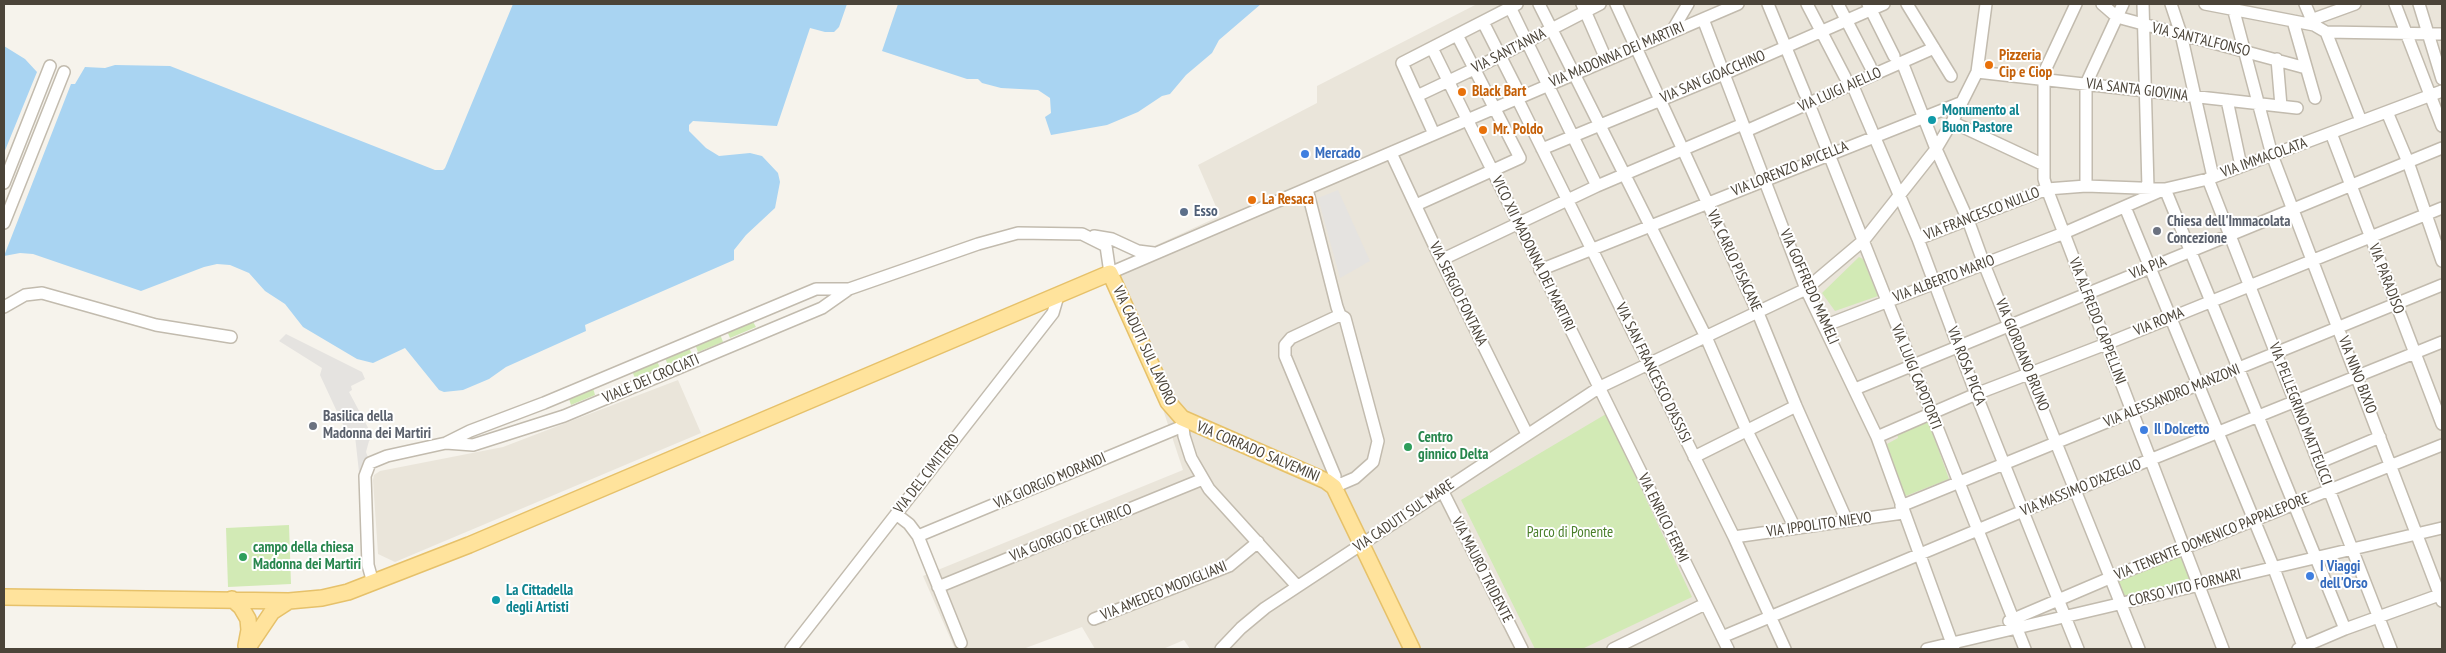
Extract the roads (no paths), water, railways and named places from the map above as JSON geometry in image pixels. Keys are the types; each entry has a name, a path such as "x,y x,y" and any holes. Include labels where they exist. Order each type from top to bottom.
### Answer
{"main road":[{"path":"4,598 289,601 331,596 374,583 469,545 1110,273"},
{"name":"VIA CADUTI SUL LAVORO","path":"1110,273 1168,402 1182,422"},
{"name":"VIA CORRADO SALVEMINI","path":"1182,422 1326,481 1334,487"},
{"path":"1334,487 1412,649"},
{"path":"232,599 244,612 253,629"},
{"path":"246,649 253,629 264,611 259,600"},
{"path":"253,629 272,612 289,601"}],"street":[{"path":"1539,4 1706,337 1746,429 1795,528"},
{"name":"VIA SANT'ANNA","path":"1417,96 1552,29 1583,8 1600,4"},
{"name":"VIA CARLO PISACANE","path":"1616,4 1681,150 1758,313 1796,406 1847,521"},
{"path":"1672,31 1688,4"},
{"name":"VIA MADONNA DEI MARTIRI","path":"1110,273 1738,4"},
{"name":"VIA LUIGI CAPOTORTI","path":"1768,4 1864,240 1886,302 2025,649"},
{"name":"VIA ROSA PICCA","path":"1807,4 1849,81 1918,239 1976,394 2078,649"},
{"path":"1838,4 1870,66"},
{"name":"VIA SAN GIOACCHINO","path":"1542,149 1724,74 1846,20 1869,7 1884,4"},
{"path":"1907,4 1951,76"},
{"path":"1977,72 1986,4"},
{"path":"2043,79 2076,4"},
{"name":"VIA SANT'ALFONSO","path":"2102,4 2116,18 2306,68"},
{"path":"2086,186 2086,84 2123,4"},
{"path":"2143,4 2148,188"},
{"name":"VIA PELLEGRINO MATTEUCCI","path":"2172,4 2181,34 2195,97 2210,178 2229,235 2391,649"},
{"path":"2205,4 2234,7 2293,21 2312,22 2355,4"},
{"path":"2305,4 2312,22 2326,32 2361,121"},
{"path":"2396,4 2404,32 2442,126"},
{"path":"2419,4 2442,79"},
{"path":"1434,134 1402,63 1513,5 1527,42 1597,186"},
{"name":"VIA GIORDANO BRUNO","path":"1869,7 1898,59 1968,220 2028,374 2123,604 2139,649"},
{"name":"VIA NINO BIXIO","path":"2234,7 2272,155 2442,597"},
{"path":"1583,8 1606,59"},
{"name":"VIA GOFFREDO MAMELI","path":"1703,19 1806,289 1877,437 1918,555 1953,646"},
{"path":"2293,21 2315,98"},
{"name":"VIA SAN FRANCESCO D'ASSISI","path":"1483,22 1542,149 1734,537 1785,649"},
{"path":"2326,32 2428,32 2442,34"},
{"path":"1416,205 1520,158 1457,35"},
{"name":"VICO XII MADONNA DEI MARTIRI","path":"1432,48 1540,270 1600,387"},
{"name":"VIA LUIGI AIELLO","path":"1441,260 1597,186 1681,150 1745,128 1898,59 1934,48"},
{"path":"2277,59 2281,106"},
{"path":"4,183 50,66"},
{"path":"4,223 64,72"},
{"name":"VIA SANTA GIOVINA","path":"1977,72 2298,108"},
{"name":"VIA CADUTI SUL MARE","path":"1225,648 1256,615 1297,586 1600,387 1806,289 1864,240 1936,149 1977,72"},
{"name":"VIA ALFREDO CAPPELLINI","path":"2043,79 2044,179 2047,189 2223,649"},
{"name":"VIA IMMACOLATA","path":"2064,233 2165,189 2210,178 2442,90"},
{"path":"2227,100 2242,166"},
{"name":"VIA LORENZO APICELLA","path":"1540,270 1960,102"},
{"path":"2387,112 2408,162 2442,261"},
{"path":"1952,122 2044,165"},
{"name":"VIA PARADISO","path":"2331,133 2442,424"},
{"name":"VIA PIA","path":"1855,389 2442,148"},
{"name":"VIA SERGIO FONTANA","path":"1391,153 1441,260 1527,434"},
{"name":"VIA IMMACOLATA","path":"2047,189 2086,186 2165,189"},
{"path":"1307,189 1340,315 1345,318 1378,441 1373,462 1355,478 1334,487 1335,476 1285,356 1285,345 1291,338 1340,315"},
{"name":"VIA FRANCESCO NULLO","path":"1918,239 2047,189"},
{"path":"2165,189 2346,629"},
{"path":"2125,207 2273,566 2300,648 2379,617 2442,597"},
{"name":"VIA ROMA","path":"1877,437 1976,394 2106,344 2442,208"},
{"name":"VIALE DEI CROCIATI","path":"446,443 474,445 564,416 822,308 848,290 961,250 1018,233 1082,234 1106,246 1110,273"},
{"name":"VIA ALBERTO MARIO","path":"1824,326 2064,233"},
{"path":"1082,234 1108,238 1138,251 1155,253"},
{"path":"1108,238 1123,251 1126,266"},
{"name":"VIA ALESSANDRO MANZONI","path":"1902,509 2004,463 2132,413 2442,285"},
{"name":"VIALE DEI CROCIATI","path":"374,583 368,565 366,473 370,463 387,456 446,443 470,431 544,403 816,289 848,290"},
{"path":"4,307 25,295 42,293 131,319 230,337"},
{"name":"VIA DEL CIMITERO","path":"791,649 1054,313 1058,296"},
{"name":"VIA MASSIMO D'AZEGLIO","path":"1722,637 2023,511 2442,342"},
{"name":"VIA ENRICO FERMI","path":"1600,387 1728,649"},
{"path":"1694,456 1796,406"},
{"name":"VIA CADUTI SUL LAVORO","path":"1182,422 1191,458 1203,479 1230,514 1297,586"},
{"name":"VIA GIORGIO MORANDI","path":"918,536 1182,422"},
{"path":"2318,463 2380,437"},
{"name":"VIA TENENTE DOMENICO PAPPALEPORE","path":"2015,623 2058,599 2442,444"},
{"name":"VIA GIORGIO DE CHIRICO","path":"938,586 1203,479"},
{"name":"VIA MAURO TRIDENTE","path":"1442,490 1522,649"},
{"name":"VIA IPPOLITO NIEVO","path":"1734,537 1847,521 1902,509"},
{"path":"896,514 909,524 918,536 960,643"},
{"name":"CORSO VITO FORNARI","path":"1928,649 1953,646 2015,623 2066,617 2273,566 2418,535 2442,528"},
{"name":"VIA AMEDEO MODIGLIANI","path":"1094,620 1229,566 1258,542"},
{"path":"1613,649 1625,646 1705,604"}],"water":[{"path":"513,4 847,4 839,27 834,32 810,28 777,126 693,121 689,125 689,131 706,148 719,156 750,153 762,156 778,173 780,182 775,208 746,235 734,250 734,260 585,325 586,331 506,367 489,379 463,390 444,392 439,390 405,348 373,363 357,359 303,327 285,304 265,291 249,273 230,265 217,264 204,267 141,291 33,254 20,253 4,256 71,84 75,84 85,67 105,68 115,65 170,66 435,170 443,170"},
{"path":"898,4 1261,4 1219,40 1212,53 1186,75 1170,94 1162,96 1138,112 1107,125 1051,135 1045,117 1051,113 1050,98 1038,90 1001,88 982,83 978,79 967,79 882,51"},
{"path":"4,46 25,59 37,72 4,153"}],"place":[{"name":"Pizzeria Cip e Ciop","path":"1989,65"},
{"name":"Black Bart","path":"1462,92"},
{"name":"Monumento al Buon Pastore","path":"1932,120"},
{"name":"Mr. Poldo","path":"1483,130"},
{"name":"Mercado","path":"1305,154"},
{"name":"La Resaca","path":"1252,200"},
{"name":"Esso","path":"1184,212"},
{"name":"Chiesa dell'Immacolata Concezione","path":"2157,231"},
{"name":"Basilica della Madonna dei Martiri","path":"313,426"},
{"name":"Il Dolcetto","path":"2144,430"},
{"name":"Centro ginnico Delta","path":"1408,447"},
{"name":"campo della chiesa Madonna dei Martiri","path":"243,557"},
{"name":"I Viaggi dell'Orso","path":"2310,576"},
{"name":"La Cittadella degli Artisti","path":"496,600"}],"park label":[{"name":"Parco di Ponente","path":"1570,533"}]}
